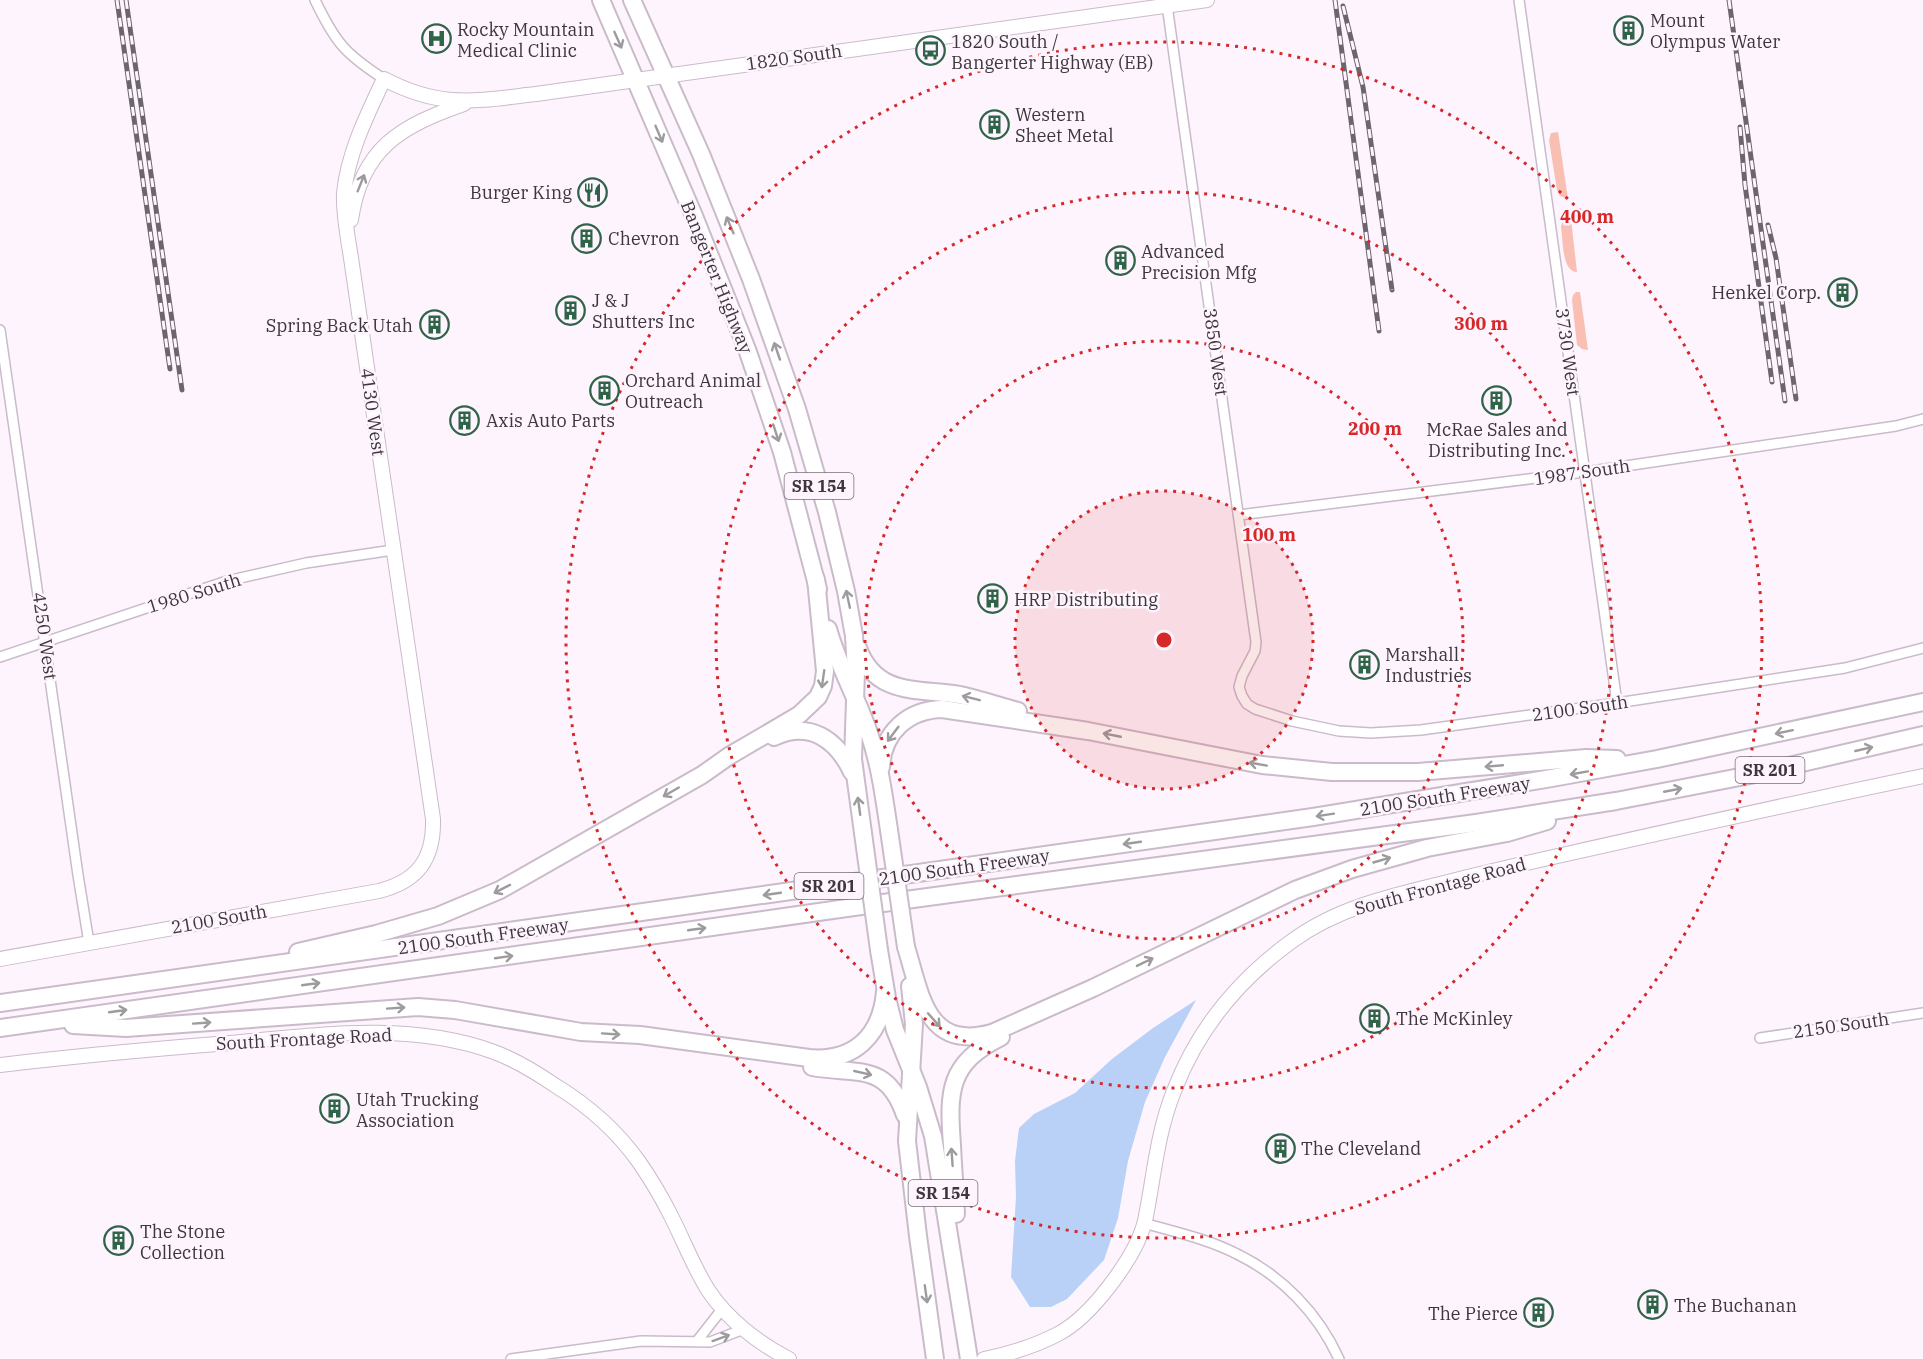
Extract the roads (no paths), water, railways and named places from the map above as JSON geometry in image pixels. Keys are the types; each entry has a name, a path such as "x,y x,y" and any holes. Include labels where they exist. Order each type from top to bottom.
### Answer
{"highway":[{"name":"Bangerter Highway","path":"600,0 716,270 751,362 782,452 832,641 869,733 881,775 906,947 914,1024 908,1141 915,1216 935,1359"},
{"name":"Bangerter Highway","path":"632,0 734,234 793,398 827,512 854,636 855,778 885,992 895,1030 929,1118 969,1359"},
{"path":"702,775 729,756 799,715 818,697 823,686 825,671 816,579"},
{"path":"854,636 862,659 877,676 891,685 909,690 971,698 1088,731"},
{"name":"2100 South Freeway","path":"0,1003 1313,817 1657,759 1923,702"},
{"path":"881,775 882,754 889,737 904,721 924,711 949,709 1088,731 1262,765 1332,772 1418,772 1586,758 1657,759"},
{"path":"0,1003 112,982 284,955 376,934 438,916 501,890 702,775 777,735 796,731 817,735 834,745 845,757 855,778"},
{"name":"2100 South Freeway","path":"0,1028 873,904 1443,828 1616,801 1923,735"},
{"path":"906,947 928,1012 941,1028 958,1036 977,1037 992,1033 1093,988 1295,890 1352,869 1427,848 1507,833 1616,801"},
{"path":"963,1320 950,1119 953,1086 963,1065 982,1047 1073,1004 1093,988"},
{"path":"39,1023 126,1028 418,1007 455,1010 581,1032 640,1035 809,1058 834,1057 850,1052 868,1037 880,1017 885,992"},
{"path":"640,1035 817,1068 871,1074 885,1082 896,1093 908,1122"}],"street":[{"path":"315,0 338,43 358,63 384,79"},
{"name":"1820 South","path":"384,79 405,90 427,97 472,102 1207,0"},
{"name":"3730 West","path":"1520,0 1617,703"},
{"name":"3850 West","path":"1167,6 1256,642 1255,651 1239,687 1242,696"},
{"name":"4130 West","path":"384,79 364,123 349,165 344,195 433,819 433,832 427,858"},
{"path":"349,240 351,216 361,183 375,157 389,141 401,131 423,119 472,102"},
{"name":"4250 West","path":"0,330 89,943"},
{"name":"1987 South","path":"1239,515 1585,472 1863,431 1923,419"},
{"name":"1980 South","path":"0,657 227,581 306,563 393,550"},
{"name":"2100 South","path":"1242,696 1247,704 1255,709 1292,721 1338,731 1371,733 1421,730 1845,668 1923,648"},
{"name":"South Frontage Road","path":"984,1359 1028,1347 1061,1333 1104,1294 1129,1259 1144,1223 1160,1133 1174,1090 1196,1044 1224,1002 1258,966 1295,939 1337,915 1376,899 1509,867 1923,776"},
{"name":"2100 South","path":"0,958 379,891 408,880 427,858"},
{"name":"2150 South","path":"1760,1038 1923,1013"},
{"name":"South Frontage Road","path":"0,1065 197,1045 363,1033 407,1034 452,1040 495,1053 534,1071 570,1095 603,1122 638,1160 670,1212 708,1290 744,1329 772,1350 789,1359"},
{"path":"1144,1223 1218,1245 1237,1253 1265,1270 1289,1288 1305,1306 1322,1328 1339,1359"},
{"path":"696,1341 723,1308"},
{"path":"511,1359 641,1341 710,1342 744,1329"}],"water":[{"path":"1196,1000 1165,1057 1145,1102 1128,1161 1118,1218 1104,1260 1067,1299 1051,1307 1030,1307 1011,1277 1016,1197 1015,1161 1019,1128 1034,1114 1075,1093 1112,1059 1153,1028"}],"railway":[{"path":"117,0 170,369"},
{"path":"126,0 182,390"},
{"path":"1335,0 1379,331"},
{"path":"1729,0 1785,401"},
{"path":"1343,6 1363,87 1392,290"},
{"path":"1740,127 1745,185 1772,382"},
{"path":"1768,225 1776,258 1796,399"}],"place":[{"name":"Mount Olympus Water","path":"1629,30"},
{"name":"Rocky Mountain Medical Clinic","path":"436,39"},
{"name":"1820 South / Bangerter Highway (EB)","path":"930,51"},
{"name":"Western Sheet Metal","path":"994,124"},
{"name":"Burger King","path":"593,192"},
{"name":"Chevron","path":"587,238"},
{"name":"Advanced Precision Mfg","path":"1120,261"},
{"name":"Henkel Corp.","path":"1842,292"},
{"name":"J & J Shutters Inc","path":"571,310"},
{"name":"Spring Back Utah","path":"434,325"},
{"name":"Orchard Animal Outreach","path":"604,390"},
{"name":"McRae Sales and Distributing Inc.","path":"1497,400"},
{"name":"Axis Auto Parts","path":"465,420"},
{"name":"HRP Distributing","path":"993,599"},
{"name":"Marshall Industries","path":"1364,664"},
{"name":"The McKinley","path":"1375,1018"},
{"name":"Utah Trucking Association","path":"335,1109"},
{"name":"The Cleveland","path":"1280,1148"},
{"name":"The Stone Collection","path":"119,1241"},
{"name":"The Buchanan","path":"1653,1305"},
{"name":"The Pierce","path":"1539,1313"}]}
